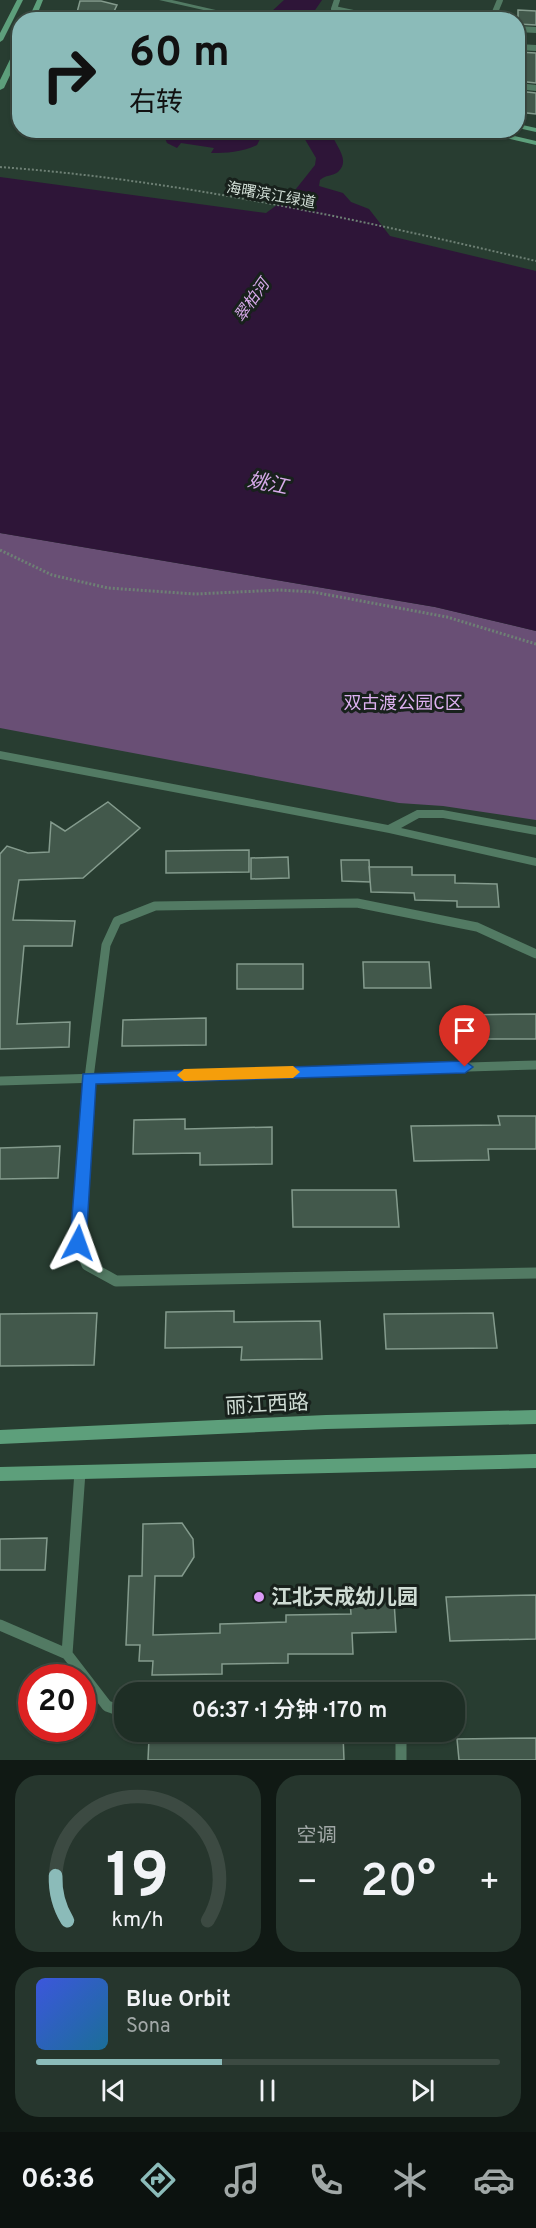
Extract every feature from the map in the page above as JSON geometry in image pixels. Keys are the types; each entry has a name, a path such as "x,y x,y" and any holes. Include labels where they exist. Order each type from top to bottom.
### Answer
{"main road":[{"path":"0,42 12,17"},
{"path":"0,88 12,59"},
{"path":"513,138 536,143"},
{"name":"丽江西路","path":"0,1437 326,1422 536,1417"},
{"path":"0,1474 536,1461"}],"street":[{"path":"162,0 220,12"},
{"path":"0,755 389,830 536,862"},
{"path":"389,830 417,814 443,814 536,831"}],"lane":[{"path":"337,0 334,9 348,12"},
{"path":"536,954 477,927 357,903 155,906 117,921 106,945 88,1078 78,1243 87,1265 116,1281 536,1273"},
{"path":"0,1081 536,1065"},
{"path":"67,1654 80,1472"},
{"path":"0,1624 67,1654 107,1706 114,1708"},
{"path":"401,1742 401,1760"}],"path":[{"name":"海曙滨江绿道","path":"0,167 83,174 258,203 399,229 536,261"},
{"path":"0,550 32,567 84,585 143,592 225,594 288,590 326,594 459,618 536,644"}],"green space":[{"name":"双古渡公园C区","path":"0,533 435,607 536,631 536,820 443,806 399,803 0,728"}],"water":[{"path":"284,0 322,0 314,12 271,12"},
{"path":"165,138 260,138 257,145 234,152 211,153 214,148 181,143 177,148 167,143"},
{"path":"304,138 333,138 342,157 342,167 338,172 320,180 319,186 343,193 351,202 369,209 390,236 536,271 536,631 435,607 0,533 0,177 266,213 292,194 315,165 316,158"}],"building":[{"path":"80,1 101,1 117,5 114,12 77,12"},
{"path":"518,10 536,11 536,25 525,24 525,12 518,12"},
{"path":"525,52 536,53 536,83 525,82"},
{"path":"525,92 536,93 536,114 525,113"},
{"path":"108,802 140,828 83,878 19,880 13,920 75,921 72,946 24,946 17,1024 70,1022 69,1047 0,1049 0,854 7,846 28,853 49,852 51,822 65,831"},
{"path":"249,850 249,872 166,873 166,851"},
{"path":"288,857 289,878 251,879 251,858"},
{"path":"341,860 369,860 370,882 342,881"},
{"path":"369,867 412,867 412,875 455,875 455,883 497,884 499,907 457,907 457,901 415,900 414,893 371,892"},
{"path":"363,962 429,962 431,988 364,988"},
{"path":"237,964 303,964 303,989 237,989"},
{"path":"536,1014 536,1039 462,1039 460,1015"},
{"path":"206,1018 206,1045 122,1046 123,1020"},
{"path":"498,1116 536,1116 536,1149 488,1149 489,1160 414,1161 411,1126 500,1125"},
{"path":"185,1119 185,1129 272,1127 272,1164 200,1165 200,1153 133,1154 134,1120"},
{"path":"60,1146 58,1178 0,1179 0,1148"},
{"path":"292,1190 396,1190 399,1227 293,1227"},
{"path":"234,1311 234,1322 320,1321 322,1359 241,1360 242,1347 165,1348 166,1312"},
{"path":"97,1313 94,1365 0,1366 0,1314"},
{"path":"493,1313 497,1348 386,1349 384,1314"},
{"path":"182,1523 193,1539 194,1557 182,1576 155,1576 153,1635 220,1633 220,1624 286,1622 286,1615 351,1614 350,1602 394,1601 396,1632 352,1633 353,1654 288,1654 288,1663 222,1664 222,1674 152,1675 153,1661 139,1661 140,1645 126,1645 129,1576 142,1576 143,1524"},
{"path":"47,1538 45,1570 0,1570 0,1539"},
{"path":"536,1595 536,1639 450,1641 446,1597"},
{"path":"536,1738 536,1760 459,1760 457,1742 465,1742 465,1739"},
{"path":"149,1742 343,1742 344,1760 148,1760"}],"slow traffic":[{"path":"184,1075 293,1072"}],"place":[{"name":"江北天成幼儿园","path":"259,1597"}],"route":[{"path":"78,1243 88,1078 465,1067"}],"water label":[{"name":"翠柏河","path":"251,300"},
{"name":"姚江","path":"268,483"}]}
